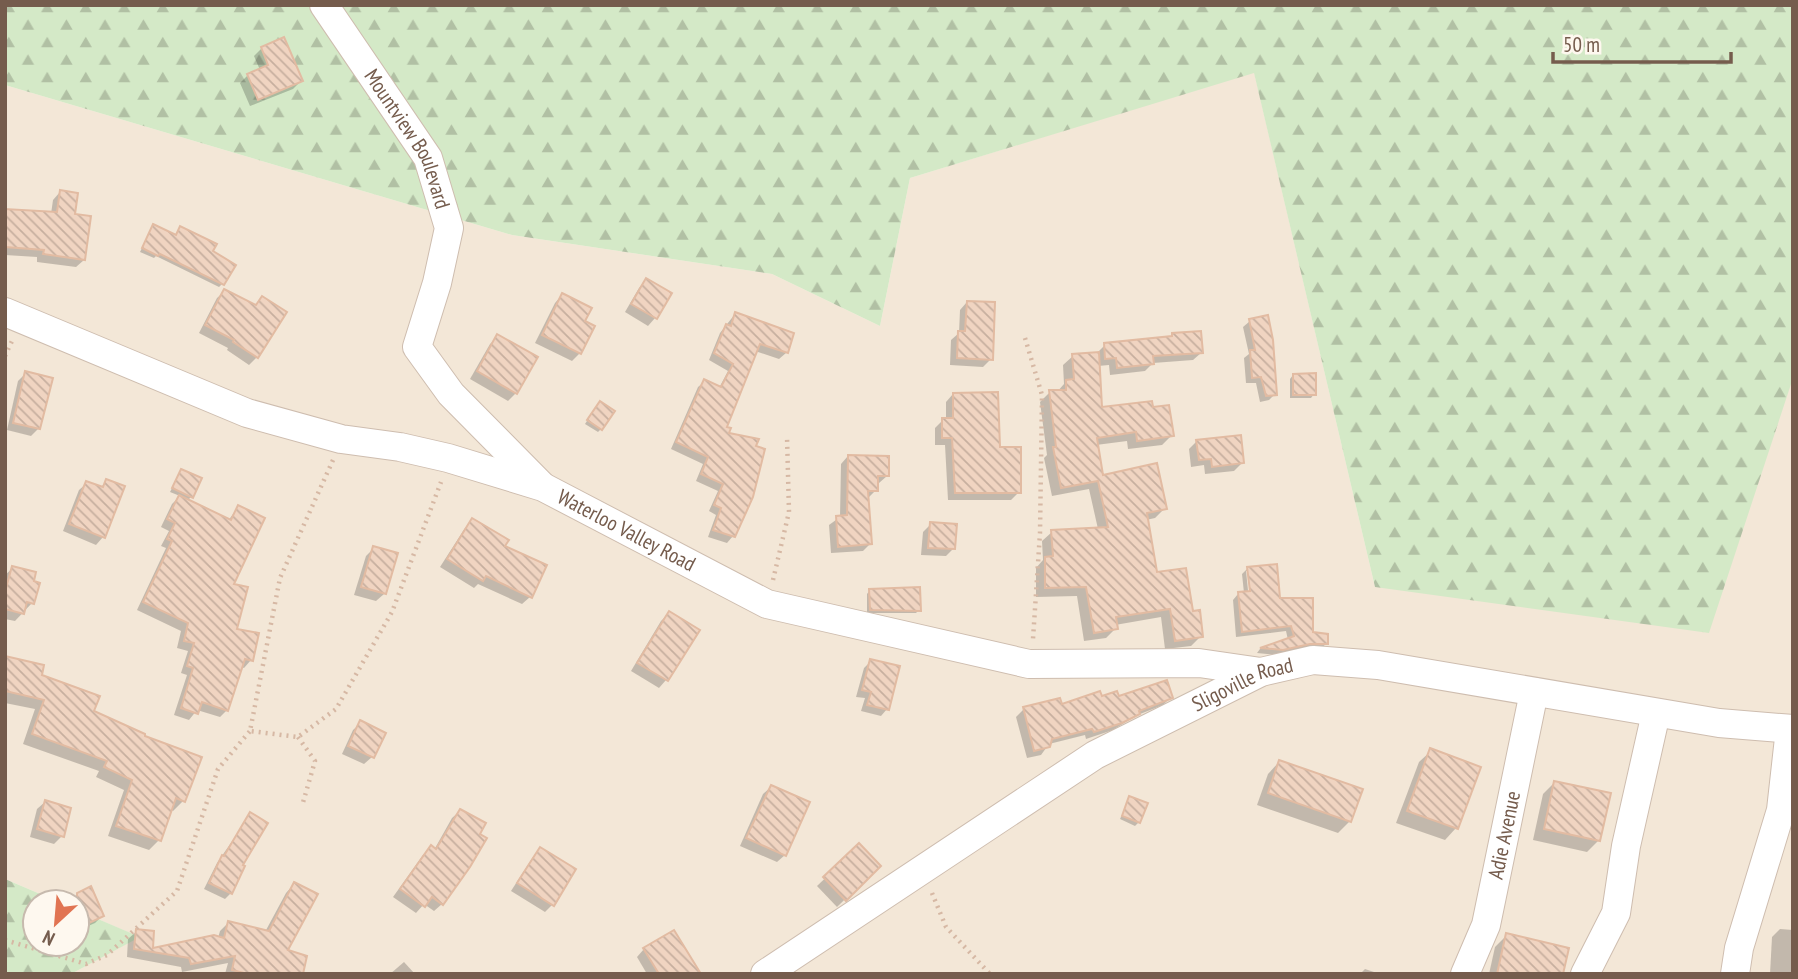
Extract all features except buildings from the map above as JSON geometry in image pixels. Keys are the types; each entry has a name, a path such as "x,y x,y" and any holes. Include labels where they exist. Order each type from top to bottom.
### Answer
{"street":[{"name":"Mountview Boulevard","path":"324,5 428,158 449,229 437,282 417,347 451,394 543,487"},
{"name":"Waterloo Valley Road","path":"5,312 247,413 341,439 400,447 448,458 543,487 767,604 1029,664 1199,663 1261,672"},
{"name":"Sligoville Road","path":"765,974 1095,755 1261,672 1313,660 1378,664 1718,723 1791,729"},
{"name":"Adie Avenue","path":"1465,974 1486,925 1534,692"},
{"path":"1586,974 1616,913 1626,846 1656,713"},
{"path":"1735,974 1739,948 1782,810 1791,729"}],"path":[{"path":"1025,338 1042,395 1040,533 1029,664"},
{"path":"767,604 789,512 787,436"},
{"path":"5,940 86,964 107,955 177,891 218,769 250,731 280,578 331,468 341,439"},
{"path":"250,731 298,737 336,709 392,612 436,499 448,458"},
{"path":"298,737 315,761 302,806"},
{"path":"927,866 934,901 946,927 990,974"}],"shaded area":[{"path":"1254,72 1375,587 1793,378 1793,974 71,974 139,937 91,916 91,888 26,888 5,879 5,85 512,235 772,274 880,326 910,178"}],"green space":[{"path":"5,5 1793,5 1793,378 1709,633 1375,587 1254,73 910,178 880,326 772,274 512,235 5,85"},
{"path":"5,879 26,888 21,888 21,958 91,958 91,916 140,937 71,974 5,974"}]}
